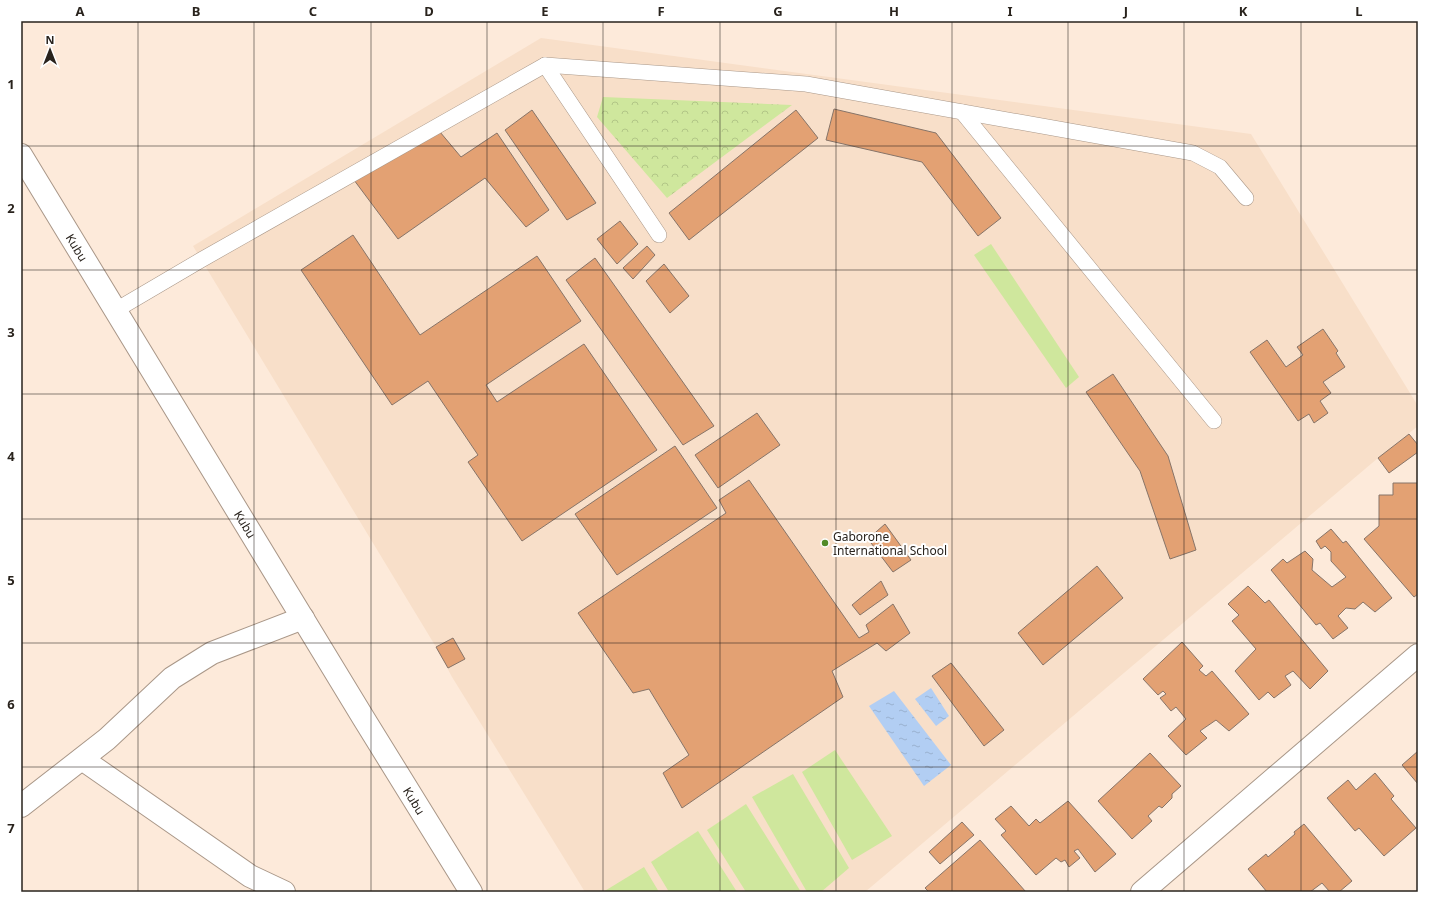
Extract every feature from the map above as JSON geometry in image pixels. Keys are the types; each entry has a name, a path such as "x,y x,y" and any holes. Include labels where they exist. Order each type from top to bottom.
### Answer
{"street":[{"name":"Kubu","path":"21,155 471,892"},
{"path":"21,806 107,740 172,678 212,653 303,618"},
{"path":"1142,892 1418,655"},
{"path":"82,759 250,876 284,892"}],"lane":[{"path":"545,64 658,235"},
{"path":"116,310 545,64 806,84 1193,153 1220,167 1246,198"},
{"path":"962,112 1214,421"}],"shaded area":[{"name":"Gaborone International School","path":"541,38 1251,134 1418,406 1418,426 1378,458 865,892 585,892 452,677 436,647 193,246"}],"green space":[{"path":"603,97 792,105 667,198 597,117"},
{"path":"991,244 1079,377 1066,388 974,255"},
{"path":"835,750 892,836 852,860 802,772"},
{"path":"793,774 849,868 821,892 807,892 752,797"},
{"path":"746,804 801,892 746,892 707,830"},
{"path":"698,831 737,892 669,892 651,862"},
{"path":"644,867 659,892 603,892"}],"water":[{"path":"931,688 949,716 936,726 915,699"},
{"path":"894,691 951,765 924,786 869,706"}],"building":[{"path":"834,109 936,133 1001,218 978,236 922,162 826,140"},
{"path":"532,110 596,203 567,220 505,130"},
{"path":"796,110 818,138 689,240 669,213"},
{"path":"440,132 461,157 497,133 549,210 526,227 485,178 398,239 354,180"},
{"path":"620,221 638,244 617,264 597,239"},
{"path":"353,235 420,335 537,256 581,321 486,385 497,402 584,344 657,450 522,541 468,462 478,455 428,381 392,405 301,270"},
{"path":"647,246 655,255 633,279 623,268"},
{"path":"595,258 714,426 683,445 566,280"},
{"path":"664,264 689,296 670,313 646,281"},
{"path":"1323,329 1338,351 1336,353 1345,367 1323,382 1331,393 1320,401 1328,413 1314,423 1309,414 1298,421 1250,352 1267,340 1286,367 1303,355 1297,347"},
{"path":"1113,374 1168,456 1196,550 1170,559 1140,471 1086,392"},
{"path":"757,413 780,445 718,488 695,455"},
{"path":"1409,434 1418,445 1418,452 1389,473 1378,458"},
{"path":"675,446 717,508 617,575 575,514"},
{"path":"749,480 859,638 869,632 866,625 893,604 910,633 886,651 877,643 832,671 843,697 682,808 663,773 689,755 649,689 633,693 578,613 726,513 719,500"},
{"path":"1393,483 1418,483 1418,594 1414,597 1364,539 1379,526 1379,495 1393,495"},
{"path":"885,524 911,560 893,572 868,539"},
{"path":"1331,529 1343,543 1346,541 1392,598 1375,612 1363,602 1355,609 1346,608 1338,616 1348,628 1333,639 1320,623 1316,625 1271,570 1283,559 1287,563 1305,551 1313,559 1312,570 1332,587 1346,577 1331,561 1331,552 1325,546 1321,549 1316,541"},
{"path":"1097,566 1123,598 1043,665 1018,633"},
{"path":"881,581 888,595 860,615 852,605"},
{"path":"1248,586 1265,603 1269,600 1328,671 1310,689 1293,671 1285,676 1291,685 1274,698 1268,692 1259,700 1235,671 1256,649 1232,621 1239,615 1228,604"},
{"path":"453,638 465,659 448,668 436,647"},
{"path":"1182,642 1203,666 1199,670 1206,676 1212,671 1249,714 1229,731 1216,720 1200,731 1207,738 1186,755 1168,736 1186,719 1176,707 1171,711 1160,698 1166,694 1163,691 1158,695 1143,679"},
{"path":"951,663 1004,730 984,746 932,676"},
{"path":"1418,751 1418,784 1402,765"},
{"path":"1150,753 1181,786 1172,794 1172,798 1162,808 1159,806 1148,816 1152,821 1132,839 1098,801"},
{"path":"1375,773 1394,796 1391,799 1416,828 1384,856 1359,828 1355,831 1327,798 1348,780 1356,790"},
{"path":"1068,801 1116,854 1095,872 1078,849 1074,851 1080,858 1069,867 1065,860 1061,862 1056,858 1036,875 1001,835 1006,831 995,819 1011,806 1029,826 1036,819 1040,823"},
{"path":"962,822 974,835 940,864 929,852"},
{"path":"1304,824 1352,881 1339,892 1330,892 1322,883 1310,892 1267,892 1248,869 1266,854 1268,857 1295,834 1294,832"},
{"path":"980,840 1026,892 929,892 925,888"}],"place":[{"name":"Gaborone International School","path":"825,543"}]}
